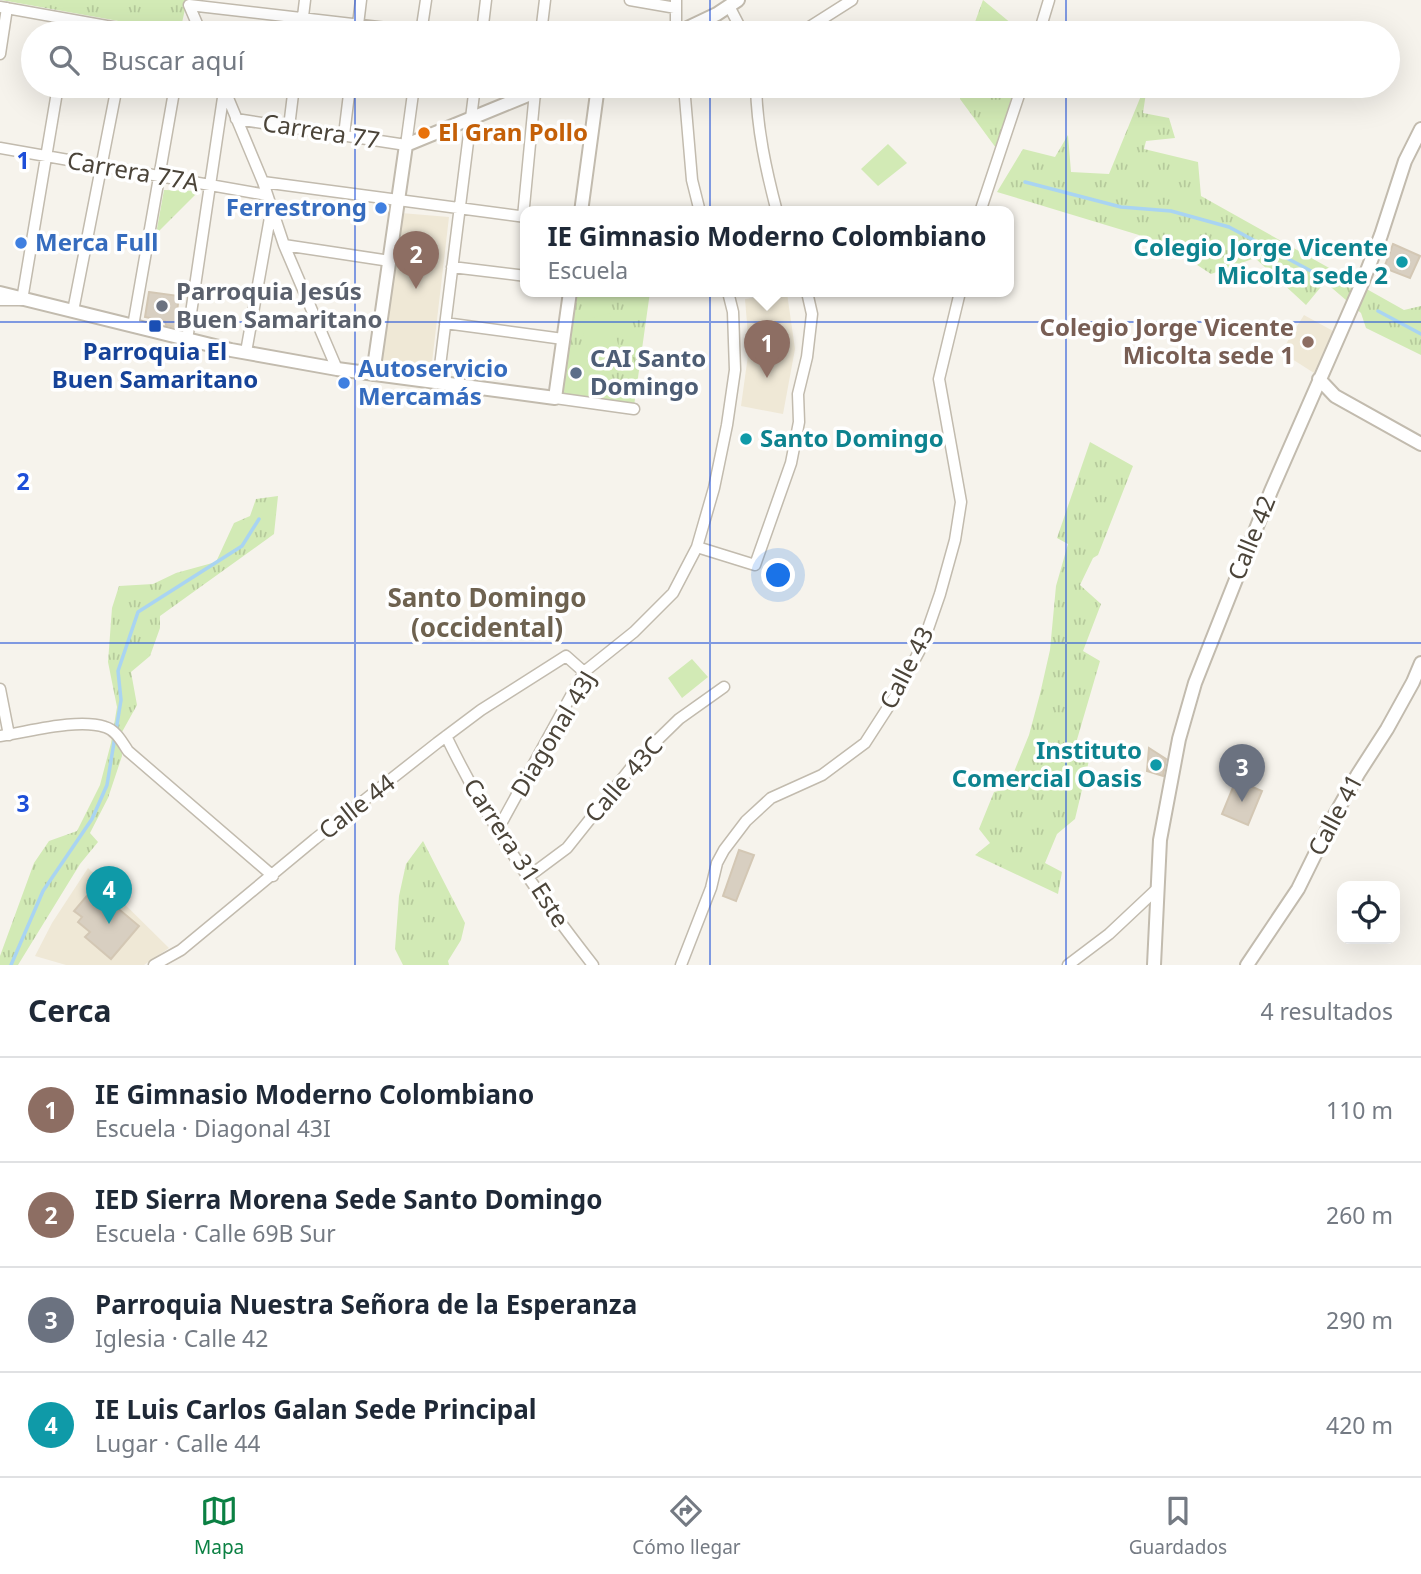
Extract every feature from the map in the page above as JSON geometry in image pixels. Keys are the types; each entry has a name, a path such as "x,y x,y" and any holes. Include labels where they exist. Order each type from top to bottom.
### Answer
{"street":[{"path":"303,21 305,0"},
{"path":"359,21 361,0"},
{"path":"425,21 426,0"},
{"path":"483,21 486,0"},
{"path":"542,21 545,0"},
{"path":"630,0 676,4"},
{"path":"819,21 852,0"},
{"path":"1043,21 1049,0"},
{"path":"700,21 734,3 739,21"},
{"path":"196,21 189,5 318,21"},
{"path":"0,54 4,7 74,21"},
{"path":"22,300 56,98"},
{"path":"73,311 115,98"},
{"path":"132,326 173,98"},
{"path":"187,340 223,98"},
{"path":"228,98 263,182 284,245 337,369"},
{"path":"289,127 293,98"},
{"path":"344,135 349,98"},
{"path":"373,374 412,98"},
{"path":"438,382 474,98"},
{"path":"406,145 520,98"},
{"path":"525,206 534,98"},
{"path":"582,206 596,98"},
{"path":"687,98 692,180 698,206"},
{"path":"756,98 765,167 775,206"},
{"path":"982,206 1018,98"},
{"name":"Carrera 77","path":"236,119 406,145"},
{"name":"Calle 42","path":"1154,965 1160,840 1179,740 1195,683 1230,591 1363,281 1405,161 1421,129"},
{"name":"Carrera 77A","path":"0,148 267,195"},
{"path":"263,182 520,216"},
{"path":"246,352 272,208"},
{"path":"284,245 390,261"},
{"path":"452,267 520,275"},
{"path":"0,293 187,340 337,369 634,409"},
{"path":"555,398 569,297"},
{"name":"Diagonal 43J","path":"497,831 584,672 634,632 673,593 698,547 714,488 735,370 733,312 729,297"},
{"path":"698,547 755,565 791,463 799,422 798,394 807,357 812,314 808,297"},
{"name":"Calle 43","path":"681,965 724,850 746,821 771,798 822,775 865,743 896,695 922,646 955,540 961,502 939,379 959,297"},
{"path":"0,300 22,300"},
{"path":"445,323 563,339"},
{"path":"1319,379 1335,396 1421,444"},
{"name":"Calle 44","path":"154,965 181,950 315,839 481,710 566,656 584,672"},
{"name":"Calle 41","path":"1247,965 1298,889 1358,774 1417,681 1421,663"},
{"name":"Calle 43C","path":"527,877 567,848 638,760 679,719 724,687"},
{"path":"0,689 5,735 82,724 107,727 128,751 273,876"},
{"name":"Carrera 31 Este","path":"446,736 473,791 497,831 545,905 593,965"},
{"path":"1069,965 1158,888"}],"shaded area":[{"path":"401,213 449,217 431,371 382,362"},
{"path":"788,297 795,349 783,414 741,406 749,348 745,299"},
{"name":"Colegio Jorge Vicente Micolta sede 1","path":"1304,315 1333,331 1314,373 1281,352"},
{"path":"88,868 169,948 144,965 66,965 35,956 52,923"}],"green space":[{"path":"1,0 187,0 182,21 118,21"},
{"path":"983,0 1008,21 975,21"},
{"path":"1011,98 996,148 960,99"},
{"path":"1140,98 1145,98 1143,113 1169,118 1175,138 1146,141 1144,149 1198,162 1201,196 1404,310 1421,306 1421,355 1366,328 1361,313 1325,282 1306,305 1255,258 1211,274 1162,242 997,192 1023,149 1055,157 1068,135 1071,172 1109,174"},
{"path":"888,144 907,163 878,186 861,169"},
{"path":"164,190 199,191 156,234"},
{"path":"572,297 649,297 634,406 559,396"},
{"path":"610,313 624,367 594,375 580,321"},
{"path":"1090,442 1133,466 1098,555 1093,558 1080,585 1101,604 1083,651 1100,661 1076,743 1091,752 1075,819 1057,834 1045,863 1062,872 1058,894 975,855 990,843 979,829 994,792 1007,789 1029,735 1050,650 1056,586 1068,544 1057,538"},
{"path":"278,496 274,534 160,616 160,628 150,656 131,672 137,705 122,732 122,756 108,798 90,833 98,842 80,864 18,965 0,965 0,956 34,863 49,841 77,831 100,785 117,707 108,662 112,608 119,586 153,584 176,573 216,562 234,523 250,516 256,499"},
{"path":"692,659 708,677 682,698 668,678"},
{"path":"423,841 465,923 461,940 448,961 449,965 403,965 395,949 399,896 406,864"}],"building":[{"name":"Colegio Jorge Vicente Micolta sede 2","path":"1393,244 1420,256 1410,278 1384,268"},
{"name":"Parroquia Jesús Buen Samaritano","path":"149,292 179,296 175,327 166,325 165,321 145,317"},
{"name":"Instituto Comercial Oasis","path":"1149,748 1166,759 1163,776 1147,771"},
{"path":"1236,780 1262,791 1248,825 1222,814"},
{"path":"739,850 754,855 736,901 723,896"},
{"path":"91,891 99,898 102,895 139,926 111,959 85,937 90,932 78,922 82,917 74,911"}],"waterway":[{"path":"1025,182 1121,207 1171,211 1229,227 1337,285"},
{"path":"1378,311 1421,334"},
{"path":"11,965 43,891 92,819 107,785 121,700 118,671 138,612 242,546 259,519"}],"place":[{"name":"El Gran Pollo","path":"424,133"},
{"name":"Ferrestrong","path":"381,208"},
{"name":"Merca Full","path":"21,243"},
{"name":"Colegio Jorge Vicente Micolta sede 2","path":"1402,262"},
{"name":"IED Sierra Morena Sede Santo Domingo","path":"416,289"},
{"name":"Parroquia Jesús Buen Samaritano","path":"162,306"},
{"name":"Parroquia El Buen Samaritano","path":"155,326"},
{"name":"Colegio Jorge Vicente Micolta sede 1","path":"1308,342"},
{"name":"CAI Santo Domingo","path":"576,373"},
{"name":"IE Gimnasio Moderno Colombiano","path":"767,378"},
{"name":"Autoservicio Mercamás","path":"344,383"},
{"name":"Santo Domingo","path":"746,439"},
{"name":"Instituto Comercial Oasis","path":"1156,765"},
{"name":"Parroquia Nuestra Señora de la Esperanza","path":"1242,802"},
{"name":"IE Luis Carlos Galan Sede Principal","path":"109,924"}],"district":[{"name":"Santo Domingo (occidental)","path":"487,613"}]}
